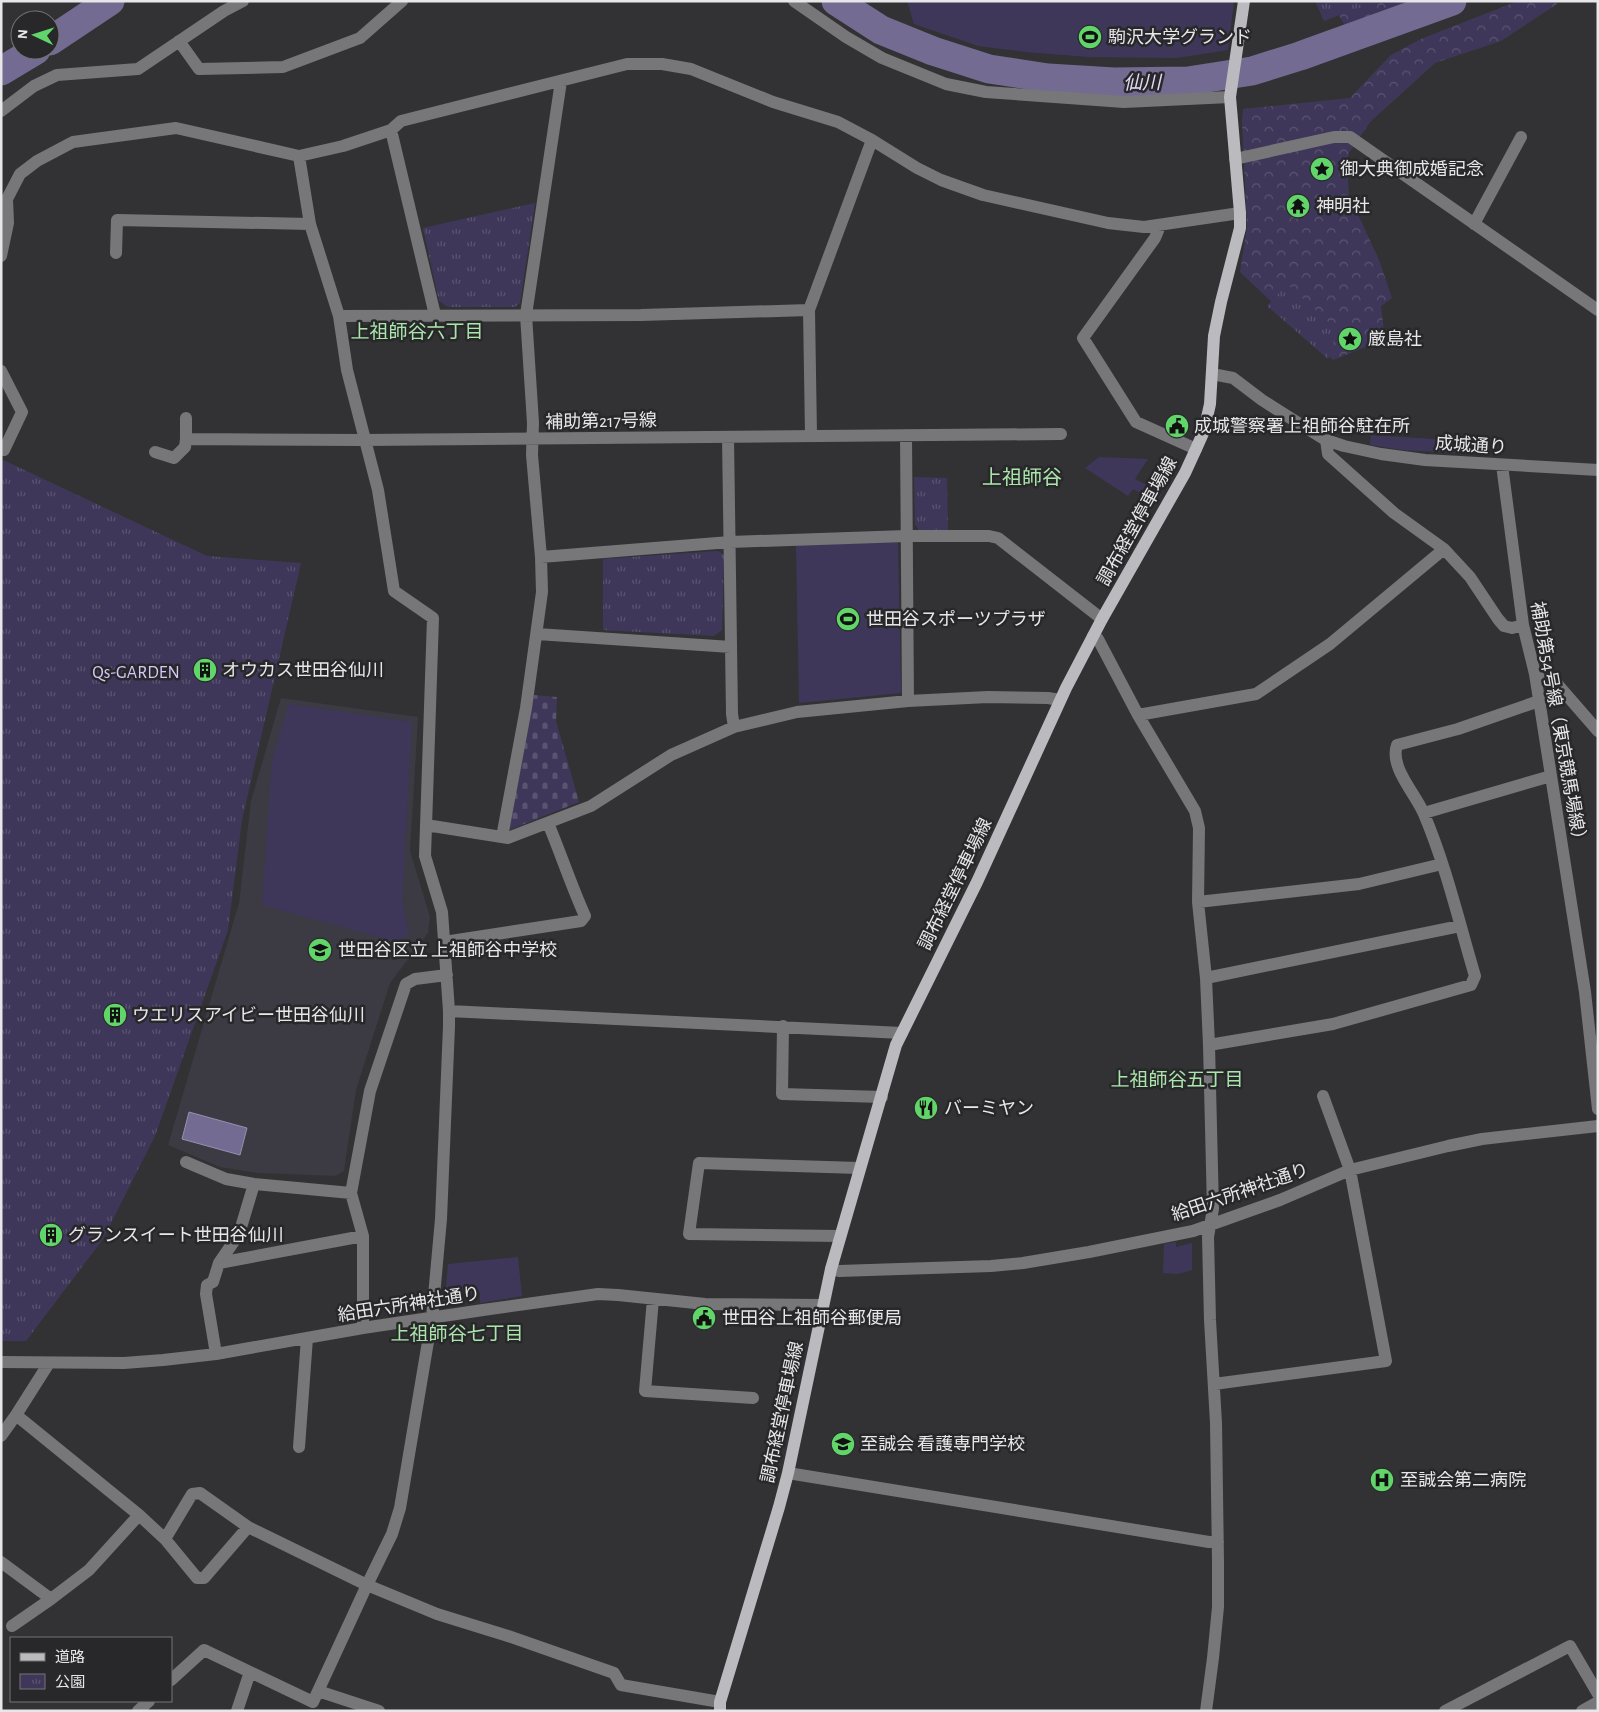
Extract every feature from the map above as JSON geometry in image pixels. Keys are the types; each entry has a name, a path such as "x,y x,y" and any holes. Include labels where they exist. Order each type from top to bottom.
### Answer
{"main road":[{"name":"調布経堂停車場線","path":"720,1706 788,1473 831,1268 896,1045 977,882 1060,700 1102,619 1156,526 1204,431 1210,404 1214,336 1240,228 1230,94 1244,1"}],"street":[{"path":"1,111 34,86 58,74 138,69 224,11 243,1"},
{"path":"179,41 199,69 283,67 360,38 402,1"},
{"path":"794,1 846,37 882,58 946,84 986,92 1124,102 1230,94"},
{"path":"1,256 8,223 4,198 20,174 37,161 73,142 176,128 299,156 343,146 391,130 401,121 627,64 662,64 683,67 773,102 838,122 872,140 917,168 941,180 983,196 1108,224 1144,227 1240,212"},
{"path":"502,837 526,708 542,592 542,557 532,454 533,439 526,315 561,81"},
{"path":"391,130 435,315"},
{"path":"1474,224 1522,136"},
{"path":"1235,159 1334,137 1350,137 1598,310"},
{"path":"811,435 809,310 872,140"},
{"path":"172,1679 204,1650 313,1702 366,1585 392,1534 400,1508 432,1318 441,1219 449,1011 442,912 425,856 433,618 394,591 378,490 347,370 339,316 310,224 299,156"},
{"path":"116,253 117,220 310,224"},
{"path":"1160,226 1155,238 1083,338 1136,422 1196,449"},
{"path":"339,316 641,315 809,310"},
{"path":"1,371 22,412 4,450"},
{"name":"成城通り","path":"1212,374 1233,378 1262,400 1326,440 1344,446 1381,454 1425,460 1598,470"},
{"path":"155,452 174,458 186,446 186,418"},
{"path":"906,434 908,701"},
{"name":"補助第217号線","path":"186,438 364,440 1061,434"},
{"path":"728,437 732,714 734,727"},
{"path":"1326,440 1328,454 1394,513 1444,549 1470,577 1504,626 1512,628 1523,625"},
{"name":"補助第54号線（東京競馬場線）","path":"1502,465 1523,625 1535,674 1585,992 1598,1109"},
{"path":"542,557 730,542 906,536 989,536 998,538 1102,619"},
{"path":"1138,715 1256,694 1330,644 1444,549"},
{"path":"537,634 731,646"},
{"path":"1093,636 1098,639 1138,715 1195,811 1199,828 1198,902 1206,978 1209,1046 1213,1209 1208,1237 1218,1542 1217,1616 1206,1711"},
{"path":"1535,674 1551,676 1598,731"},
{"path":"426,825 508,838 591,806 671,755 734,727 797,712 908,701 988,697 1060,700"},
{"path":"1209,1046 1333,1024 1471,985 1475,976 1442,864 1424,813 1404,779 1395,752 1397,745 1458,729 1539,701"},
{"path":"1424,813 1551,776"},
{"path":"444,942 581,921 585,916 570,883 563,859 548,823"},
{"path":"1198,902 1359,884 1442,864"},
{"path":"1206,978 1460,926"},
{"path":"363,1328 363,1236 351,1193 370,1091 406,984 415,979 447,975"},
{"path":"1585,992 1598,989"},
{"path":"449,1011 902,1033"},
{"path":"784,1026 782,1094 882,1097"},
{"path":"1214,1384 1386,1361 1350,1170 1323,1096"},
{"name":"給田六所神社通り","path":"831,1268 839,1271 991,1266 1023,1263 1089,1252 1193,1231 1280,1200 1350,1170 1482,1139 1598,1126"},
{"path":"186,1162 226,1178 254,1184 351,1193"},
{"path":"840,1236 690,1234 699,1163 860,1168"},
{"path":"216,1354 206,1294 207,1285 213,1282 220,1263 239,1234 254,1184"},
{"path":"220,1263 363,1236"},
{"name":"給田六所神社通り","path":"1,1362 124,1363 216,1354 363,1328 598,1294 705,1304 822,1305"},
{"path":"653,1299 645,1391 753,1398"},
{"path":"299,1447 307,1338"},
{"path":"1,1436 49,1363"},
{"path":"16,1415 165,1539 197,1578 204,1578 248,1527"},
{"path":"788,1473 1218,1542"},
{"path":"165,1539 192,1494 200,1493 248,1527 366,1585 436,1614 508,1636 614,1673 621,1685 720,1706"},
{"path":"12,1626 89,1570 139,1516"},
{"path":"1,1562 51,1599"},
{"path":"1445,1711 1570,1646 1598,1694"},
{"path":"237,1711 250,1672"},
{"path":"318,1691 379,1711"},
{"path":"138,1711 148,1702"},
{"path":"1582,1711 1598,1702"}],"shaded area":[{"name":"世田谷区立 上祖師谷中学校","path":"281,698 418,717 410,851 430,917 428,933 390,983 356,1090 344,1171 336,1176 258,1173 220,1167 168,1145 239,903 251,801"},
{"path":"189,1112 247,1128 240,1155 182,1139"}],"green space":[{"name":"駒沢大学グランド","path":"907,1 1234,1 1228,50 1177,58 1089,57 978,46 914,24"},
{"path":"1315,1 1376,1 1324,21"},
{"path":"1331,1 1419,1 1349,33"},
{"path":"1518,1 1555,1 1557,4 1501,41 1435,63 1370,122 1349,153 1347,164 1349,195 1379,260 1392,298 1381,306 1385,339 1333,360 1240,272 1247,227 1243,109 1350,98 1391,55 1421,39"},
{"path":"535,203 520,303 515,307 448,307 439,301 423,228"},
{"path":"1287,284 1337,330 1328,359 1267,306"},
{"path":"1371,435 1449,440 1456,453 1403,450 1370,445"},
{"path":"1099,457 1148,459 1135,479 1162,493 1157,502 1133,489 1128,496 1085,468"},
{"name":"Qs-GARDEN","path":"1,459 207,556 301,563 242,820 228,930 155,1136 103,1239 26,1341 1,1341"},
{"path":"914,477 947,478 948,530 919,530 915,524"},
{"name":"世田谷スポーツプラザ","path":"898,542 901,693 799,703 796,545"},
{"path":"718,551 724,555 722,630 714,636 603,630 603,559"},
{"path":"534,695 557,697 556,721 579,802 509,830"},
{"path":"289,704 412,722 402,901 409,932 398,942 262,905 272,760"},
{"path":"1176,1242 1176,1247 1192,1243 1192,1270 1178,1274 1163,1273 1164,1244"},
{"path":"518,1257 522,1296 480,1303 480,1292 452,1294 446,1288 448,1264"}],"waterway":[{"name":"仙川","path":"60,34 110,1"},
{"name":"仙川","path":"836,1 881,30 933,51 989,69 1048,78 1114,82 1188,81 1252,71 1300,56 1452,1"},
{"name":"仙川","path":"1,71 19,60"}],"place":[{"name":"駒沢大学グランド","path":"1090,37"},
{"name":"御大典御成婚記念","path":"1322,169"},
{"name":"神明社","path":"1298,206"},
{"name":"厳島社","path":"1350,339"},
{"name":"成城警察署上祖師谷駐在所","path":"1177,426"},
{"name":"世田谷スポーツプラザ","path":"848,619"},
{"name":"オウカス世田谷仙川","path":"205,670"},
{"name":"世田谷区立 上祖師谷中学校","path":"320,950"},
{"name":"ウエリスアイビー世田谷仙川","path":"115,1015"},
{"name":"バーミヤン","path":"926,1108"},
{"name":"グランスイート世田谷仙川","path":"51,1235"},
{"name":"世田谷上祖師谷郵便局","path":"704,1318"},
{"name":"至誠会 看護専門学校","path":"843,1444"},
{"name":"至誠会第二病院","path":"1382,1480"}],"district":[{"name":"上祖師谷六丁目","path":"417,331"},
{"name":"上祖師谷","path":"1022,477"},
{"name":"上祖師谷五丁目","path":"1177,1079"},
{"name":"上祖師谷七丁目","path":"457,1333"}]}
